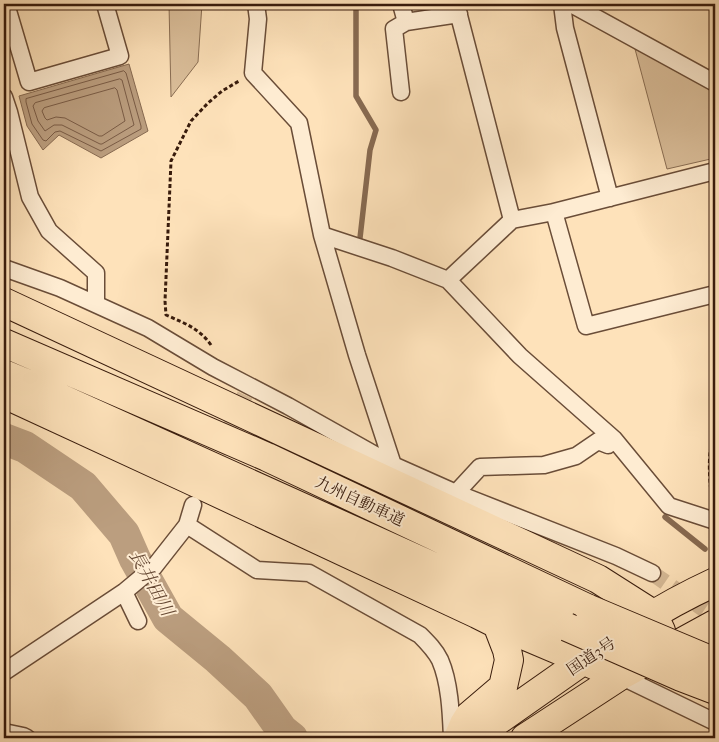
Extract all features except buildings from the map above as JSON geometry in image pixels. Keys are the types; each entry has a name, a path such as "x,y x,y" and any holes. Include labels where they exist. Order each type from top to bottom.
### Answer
{"highway":[{"path":"4,302 598,579 654,614 661,631 665,652"},
{"name":"九州自動車道","path":"4,343 267,457 590,609 715,662"},
{"name":"九州自動車道","path":"4,374 567,627 715,690"},
{"path":"4,394 188,478 497,624 620,676"},
{"name":"国道3号","path":"472,738 654,614 698,589 715,582"},
{"path":"458,738 469,716 503,687 509,660 508,650 497,624"},
{"name":"国道3号","path":"525,738 620,676 715,624"}],"street":[{"path":"6,4 29,82 120,56 105,4"},
{"path":"256,4 258,19 253,72 299,123 322,235 357,355 393,465"},
{"path":"401,4 406,22"},
{"path":"562,4 565,28 610,198"},
{"path":"571,4 715,82"},
{"path":"401,92 394,29 406,22 458,9 512,220"},
{"path":"4,97 30,197 49,231 96,273 96,304"},
{"path":"448,280 512,220 554,212 715,171"},
{"path":"554,212 586,326 715,294"},
{"path":"322,235 392,258 448,280 520,356 614,440 669,506 715,521"},
{"path":"4,268 60,288 148,328 247,391 393,465 456,493 616,556 652,573"},
{"path":"456,493 480,467 544,465 576,456 598,441 608,446 614,440"},
{"path":"4,672 124,592 154,567 187,525 193,505"},
{"path":"187,525 257,570 309,573 420,635 431,646 440,660 447,685 452,738"},
{"path":"124,592 138,620"},
{"path":"620,676 715,722"},
{"path":"4,732 27,738"}],"path":[{"path":"213,368 212,348 204,336 195,328 166,315 171,161 191,121 222,91 253,72"},
{"path":"715,435 712,441 709,478 715,521"}],"shaded area":[{"path":"169,4 202,4 198,62 171,97"},
{"path":"635,49 715,91 715,158 667,169"}],"water":[{"path":"129,64 148,131 101,158 59,135 43,150 27,126 19,96"}],"waterway":[{"path":"356,4 356,96 376,130 370,150 360,238"},
{"name":"長井田川","path":"4,439 25,447 83,486 124,534 135,559 168,618 218,659 258,696 282,730 292,738"},
{"path":"665,517 705,549"}],"tunnel":[{"path":"208,474 245,395"},
{"path":"652,573 715,617"}]}
